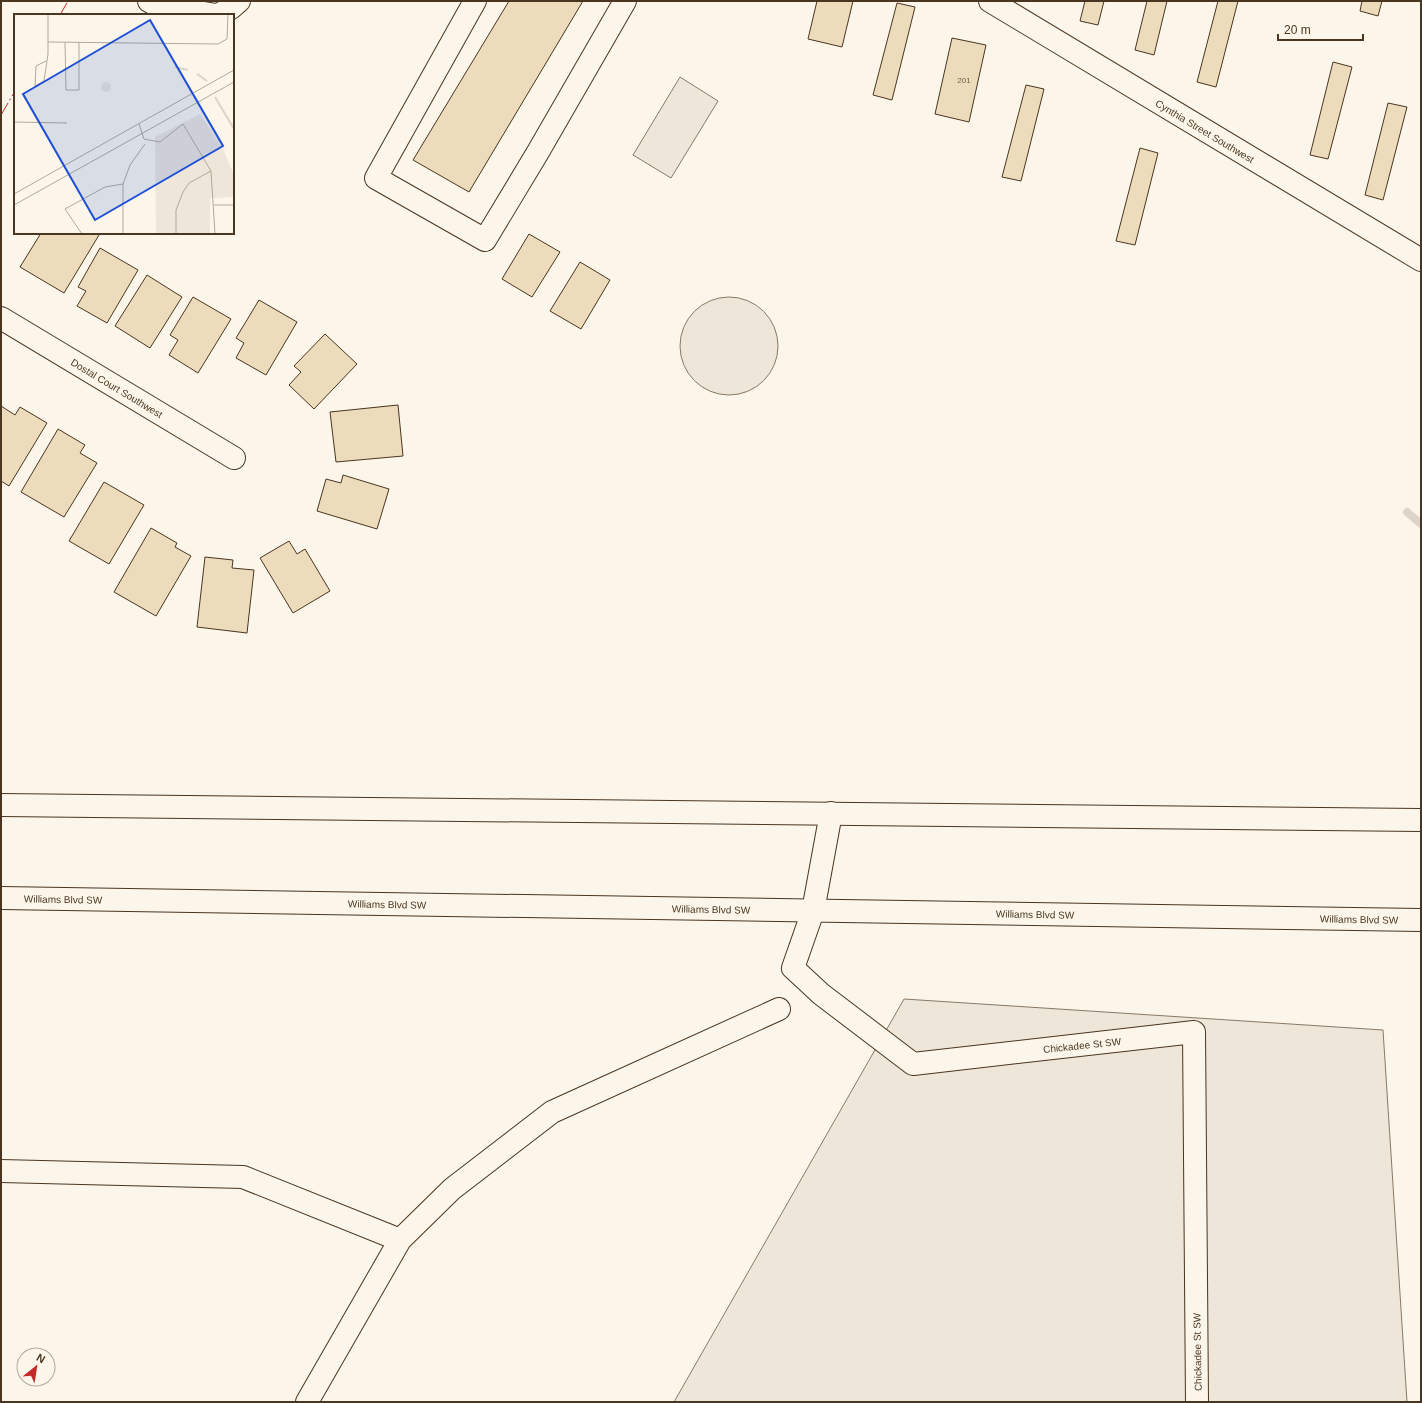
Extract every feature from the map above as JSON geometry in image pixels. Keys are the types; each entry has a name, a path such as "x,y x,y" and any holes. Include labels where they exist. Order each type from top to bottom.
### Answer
{"main road":[{"path":"149,1 156,5 211,14"},
{"path":"219,14 231,8 239,1"},
{"path":"475,1 376,178 485,240 538,152 625,1"},
{"name":"Cynthia Street Southwest","path":"990,1 1421,260"},
{"name":"Dostal Court Southwest","path":"1,318 234,458"},
{"path":"1,805 1421,820"},
{"name":"Chickadee St SW","path":"831,814 813,910 793,968 821,994 913,1064 1194,1032 1197,1402"},
{"name":"Williams Blvd SW","path":"1,898 1421,920"},
{"path":"307,1402 400,1240 452,1189 552,1112 779,1009"},
{"path":"1,1171 244,1177 400,1240"}],"shaded area":[{"path":"680,77 718,101 671,178 633,155"},
{"path":"729,297 748,300 764,311 775,327 778,346 775,365 764,381 748,392 729,395 710,392 694,381 683,365 680,346 683,327 694,311 710,300"},
{"path":"904,999 1383,1030 1407,1402 674,1402"}],"building":[{"path":"509,1 583,1 469,192 413,160"},
{"path":"817,1 853,1 842,47 808,39"},
{"path":"1085,1 1104,1 1098,25 1080,21"},
{"path":"1147,1 1167,1 1154,55 1135,50"},
{"path":"1218,1 1238,1 1216,87 1197,82"},
{"path":"1362,1 1382,1 1378,16 1360,11"},
{"path":"897,3 915,7 892,100 873,95"},
{"path":"952,38 986,45 969,122 935,114"},
{"path":"1333,62 1352,67 1328,159 1310,155"},
{"path":"1026,85 1044,89 1021,181 1002,177"},
{"path":"1388,103 1407,107 1383,200 1365,195"},
{"path":"1140,148 1158,153 1135,245 1116,241"},
{"path":"40,234 99,235 64,293 20,267"},
{"path":"529,234 560,252 532,297 502,279"},
{"path":"100,248 138,270 107,323 77,306 86,291 78,287"},
{"path":"580,262 610,280 581,329 550,311"},
{"path":"147,275 182,297 150,348 115,326"},
{"path":"193,297 231,319 198,373 169,355 178,340 170,335"},
{"path":"259,300 297,322 266,375 236,358 244,343 236,338"},
{"path":"325,334 357,364 314,409 289,385 301,372 294,366"},
{"path":"398,405 403,456 336,462 330,412"},
{"path":"1,406 15,415 20,407 47,423 9,486 1,481"},
{"path":"58,429 85,445 80,453 97,463 64,517 21,492"},
{"path":"343,475 389,489 377,529 317,511 326,479 341,483"},
{"path":"104,482 144,505 109,564 69,541"},
{"path":"151,528 177,543 175,547 191,556 156,616 114,592"},
{"path":"289,541 297,554 305,549 330,591 293,613 260,558"},
{"path":"205,557 233,560 232,568 254,570 247,633 197,627"}],"waterway":[{"path":"1407,512 1421,524"}],"power":[{"path":"61,14 68,1"},
{"path":"1,115 14,93"}]}
